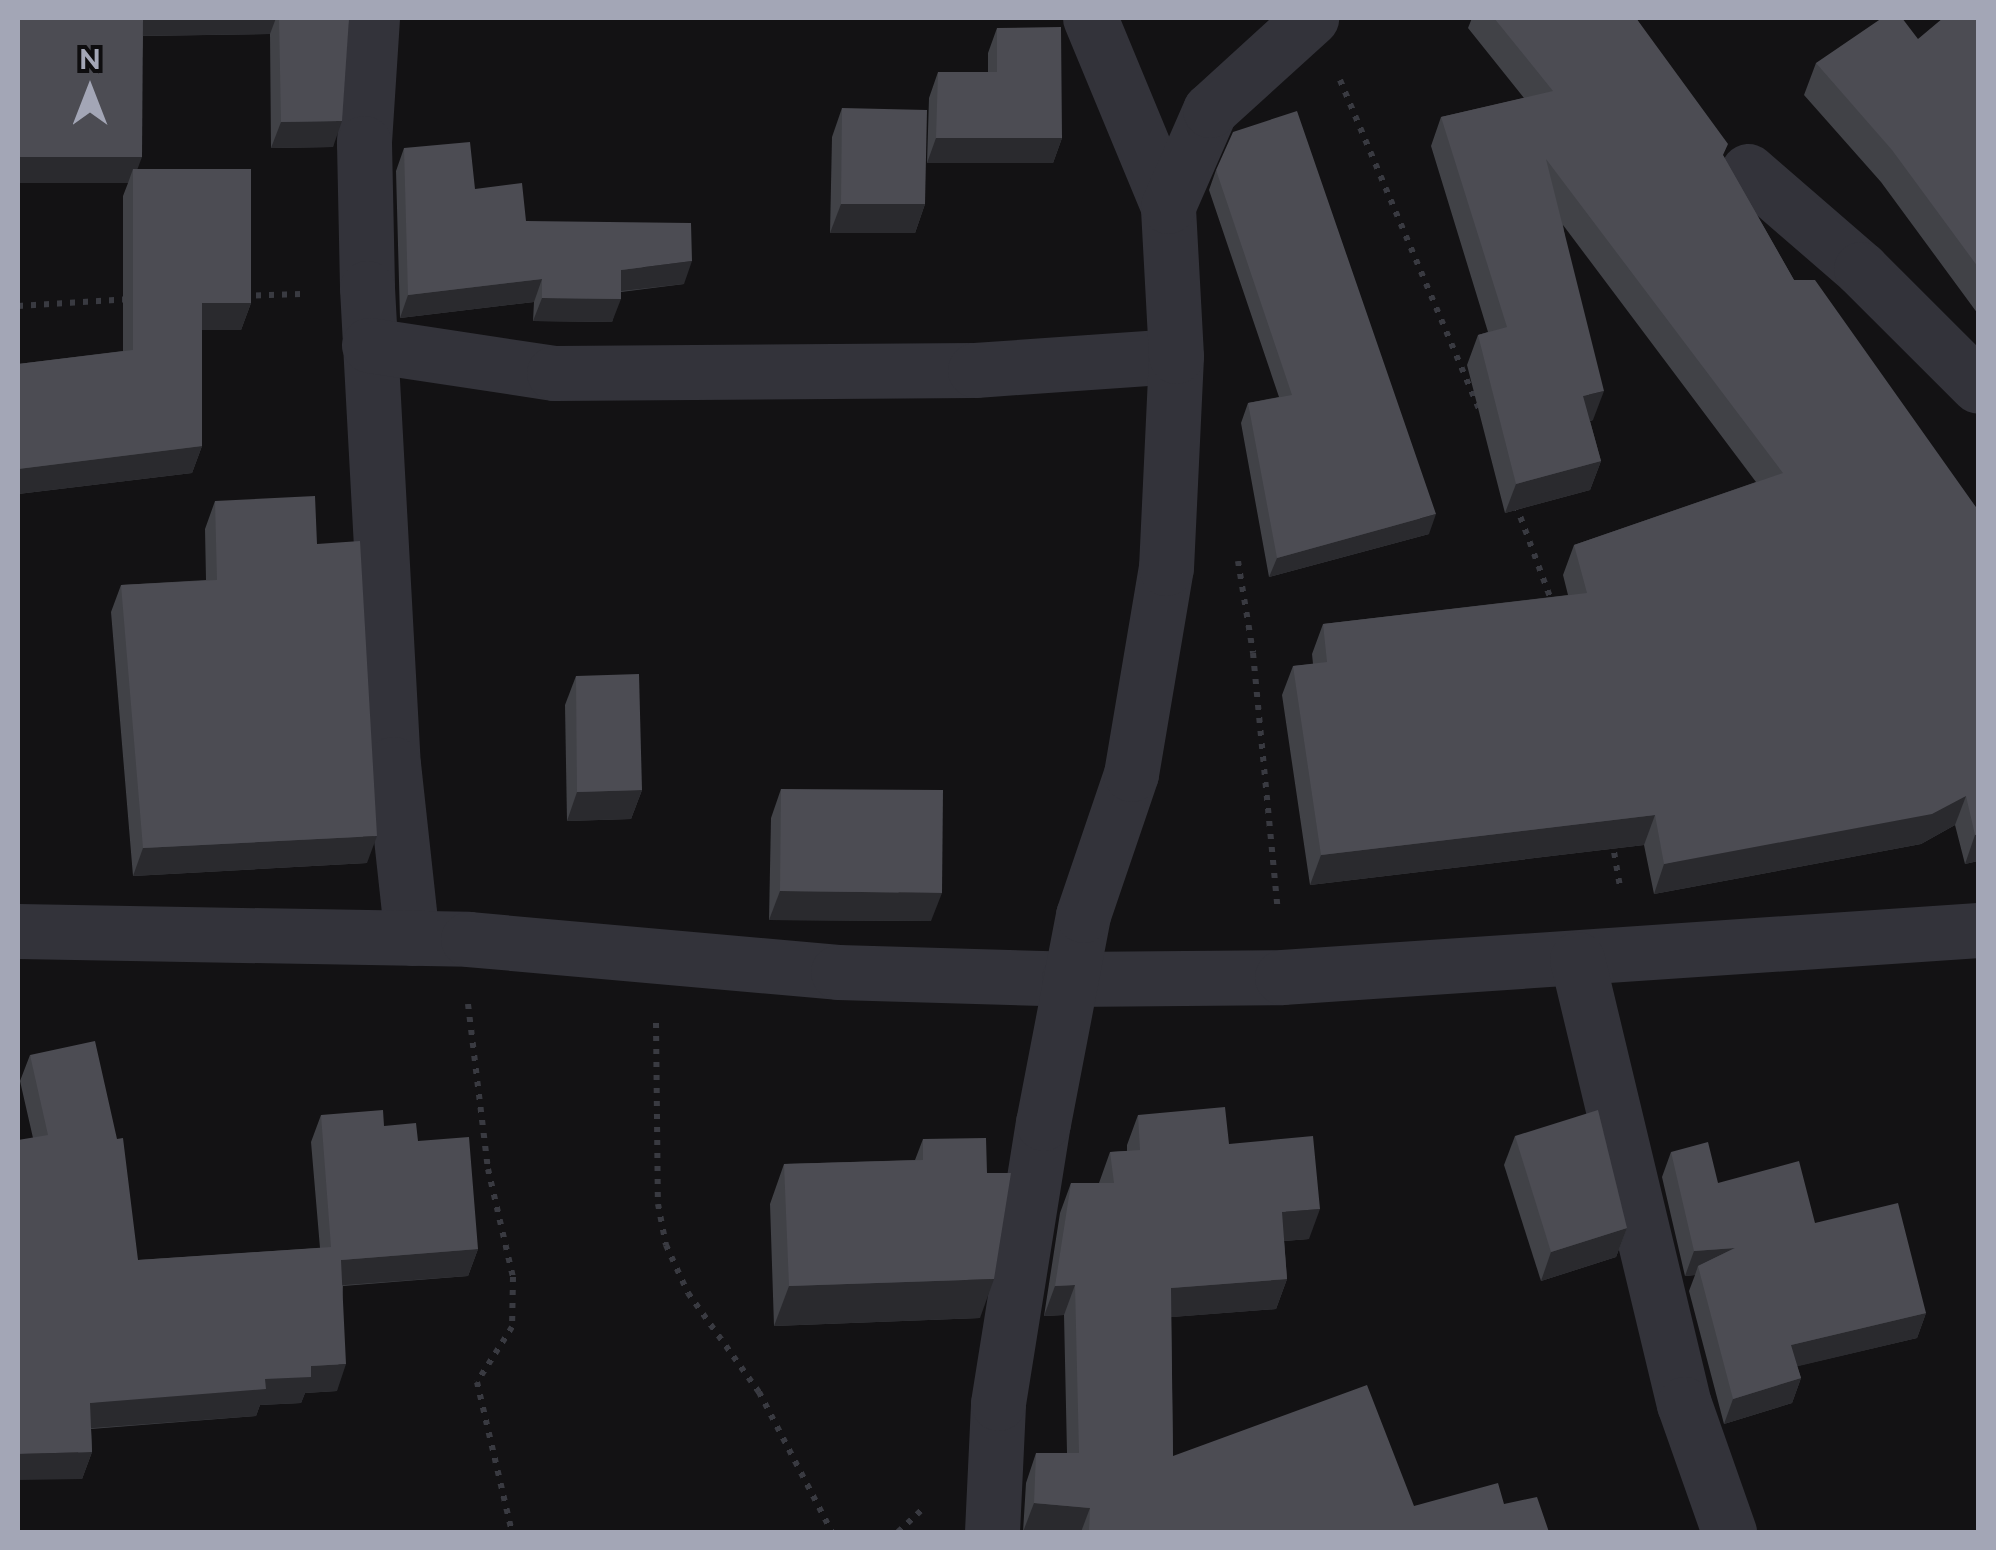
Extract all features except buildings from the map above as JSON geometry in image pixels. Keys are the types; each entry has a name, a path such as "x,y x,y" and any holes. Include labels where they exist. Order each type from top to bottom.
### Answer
{"street":[{"path":"372,18 364,143 369,345 393,764 412,938"},
{"path":"992,1532 998,1403 1069,979 1083,915 1130,774 1152,670 1166,568 1176,356 1168,206 1090,18"},
{"path":"1168,206 1210,110 1311,18"},
{"path":"1748,171 1860,269 1978,386"},
{"path":"369,345 554,372 956,370 1176,356"},
{"path":"18,931 468,939 656,952 838,972 1069,979 1282,977 1978,930"},
{"path":"1577,959 1684,1404 1729,1532"}],"path":[{"path":"1338,72 1484,424"},
{"path":"238,297 367,288"},
{"path":"18,306 140,298"},
{"path":"1512,494 1556,617"},
{"path":"1236,550 1274,832 1282,977"},
{"path":"1610,831 1632,952"},
{"path":"468,939 468,1024 516,1310 512,1328 477,1382 512,1532"},
{"path":"656,952 658,1204 666,1246 688,1294 759,1392 832,1532"}]}
